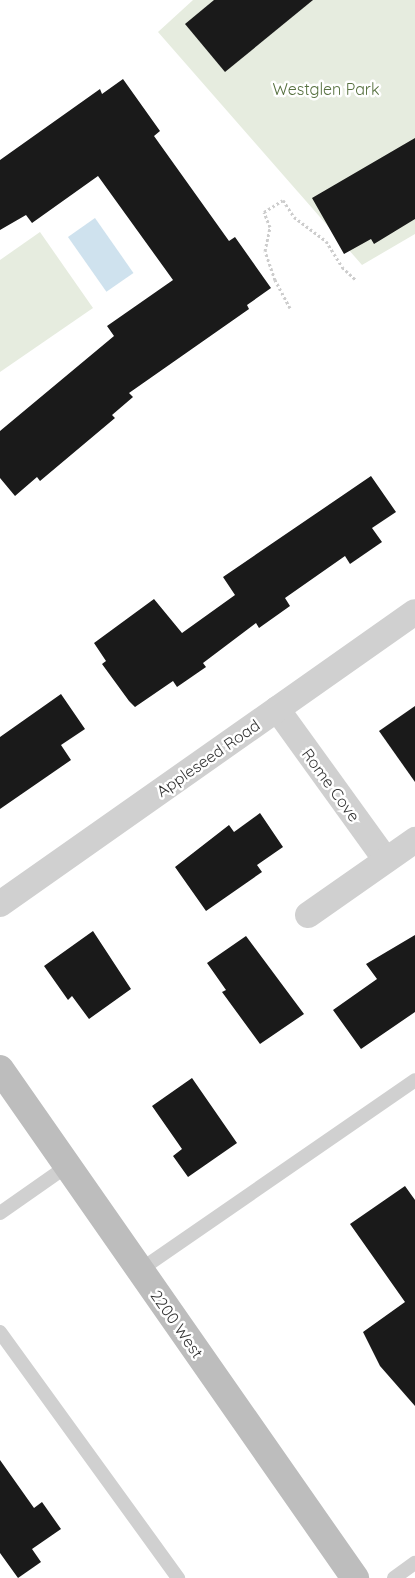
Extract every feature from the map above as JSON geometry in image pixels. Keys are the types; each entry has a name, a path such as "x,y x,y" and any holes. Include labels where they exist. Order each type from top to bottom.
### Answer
{"street":[{"name":"Appleseed Road","path":"0,904 415,612"},
{"name":"Rome Cove","path":"277,710 386,860"},
{"path":"308,915 415,840"},
{"name":"2200 West","path":"0,1069 355,1578"}],"lane":[{"path":"140,1270 415,1080"},
{"path":"0,1213 68,1166"},
{"path":"0,1332 178,1578"},
{"path":"394,1578 415,1563"}],"path":[{"path":"290,308 275,280 265,251 270,227 264,212 283,200 294,217 326,242 342,267 355,279"}],"green space":[{"name":"Westglen Park","path":"193,0 415,0 415,234 362,265 158,32"},
{"path":"40,232 93,308 0,372 0,260"}],"water":[{"path":"95,218 133,273 106,292 68,237"}],"building":[{"path":"214,0 313,0 225,72 185,24"},
{"path":"123,79 160,131 154,136 229,241 235,237 271,288 247,305 249,309 129,393 133,397 112,415 115,418 40,481 37,477 15,496 0,478 0,431 114,336 107,326 173,280 98,176 32,223 26,215 0,230 0,160 100,89 102,94"},
{"path":"415,138 415,219 374,244 371,239 344,254 312,198"},
{"path":"371,476 396,512 372,528 382,542 350,564 345,556 285,598 290,606 259,628 256,623 203,663 206,667 177,687 173,681 135,707 129,701 102,664 106,661 94,643 154,599 182,633 235,595 223,577"},
{"path":"61,694 85,729 61,745 71,760 0,809 0,737"},
{"path":"415,706 415,782 379,731"},
{"path":"260,813 283,847 257,865 262,872 206,911 175,867 229,825 234,832"},
{"path":"93,931 131,989 89,1019 72,996 68,1000 44,966"},
{"path":"415,935 415,1012 361,1049 333,1010 377,979 366,964"},
{"path":"246,936 304,1014 260,1044 222,992 226,990 207,963"},
{"path":"192,1078 237,1143 188,1177 173,1156 182,1149 152,1106"},
{"path":"405,1186 415,1200 415,1406 380,1366 363,1332 405,1302 350,1224"},
{"path":"0,1460 34,1508 42,1502 61,1529 32,1549 41,1562 18,1578 0,1553"}]}
